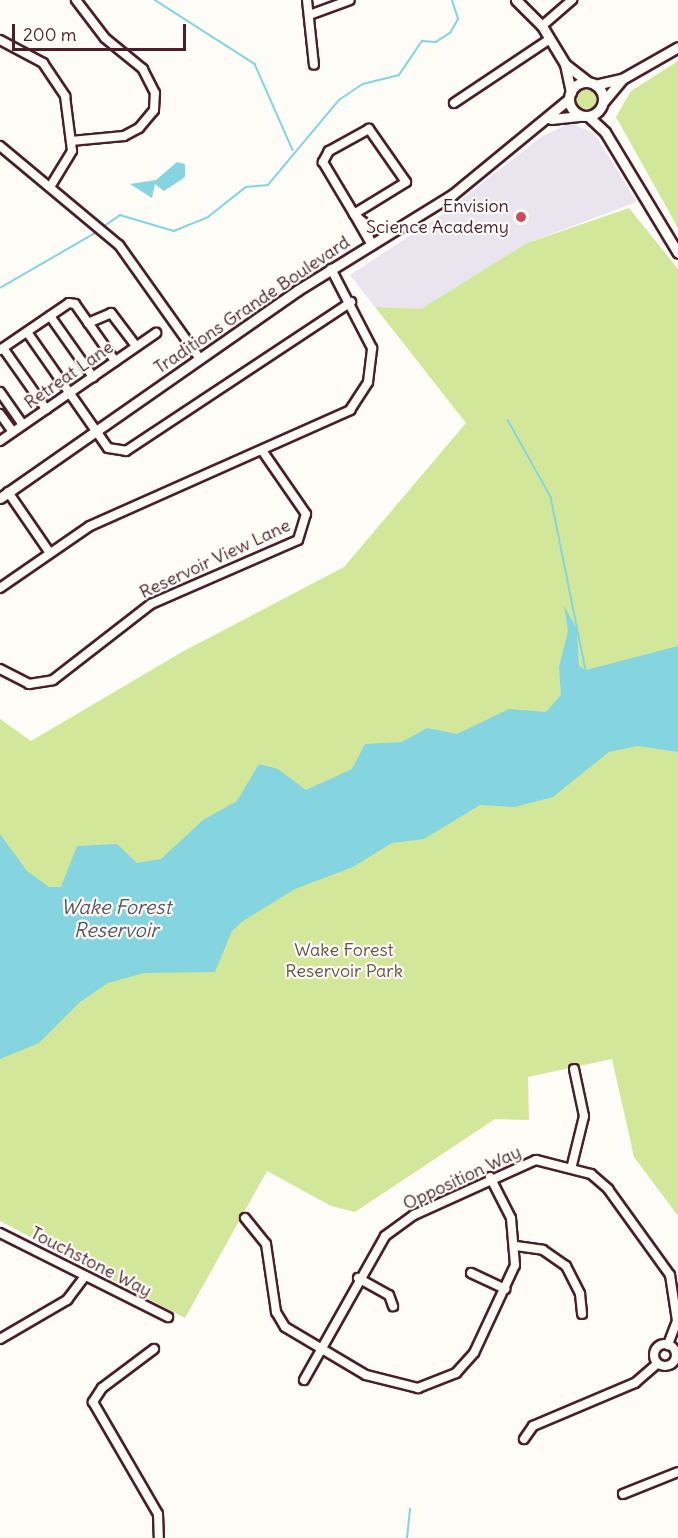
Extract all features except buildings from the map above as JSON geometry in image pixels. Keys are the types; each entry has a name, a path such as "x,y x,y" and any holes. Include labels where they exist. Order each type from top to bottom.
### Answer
{"main road":[{"path":"516,0 542,26 565,64 570,96 585,116 605,132 678,253"},
{"path":"551,119 585,116 603,104 622,79 678,47"},
{"path":"565,64 592,83 603,104 605,132"},
{"name":"Traditions Grande Boulevard","path":"4,495 331,269 452,195 551,119 570,96 592,83 622,79"}],"street":[{"path":"71,141 124,136 139,128 154,110 155,93 143,69 105,38 76,0"},
{"path":"307,0 312,14 314,64"},
{"path":"312,14 350,0"},
{"path":"542,26 572,0"},
{"path":"454,103 550,39"},
{"path":"0,40 54,73 65,96 71,141 69,162 50,187"},
{"path":"354,214 406,182 369,129 324,158 354,214 372,245"},
{"path":"0,146 112,238 200,359"},
{"path":"0,588 95,524 343,416 364,391 372,348 351,302 331,269"},
{"path":"27,332 95,431 116,451 149,440 351,302"},
{"path":"46,409 2,349 69,303 88,323 115,361"},
{"path":"88,323 111,313 136,346"},
{"path":"50,316 93,377"},
{"name":"Retreat Lane","path":"0,441 156,333"},
{"path":"0,392 23,425"},
{"path":"0,414 13,432"},
{"name":"Reservoir View Lane","path":"0,669 29,684 54,680 151,604 298,540 306,514 263,452"},
{"path":"4,495 50,553"},
{"path":"572,1165 584,1116 574,1069"},
{"name":"Opposition Way","path":"304,1380 375,1248 398,1225 490,1178 536,1160 572,1165 608,1189 670,1275 677,1321 668,1345 656,1349 657,1364"},
{"path":"245,1218 266,1244 276,1312 293,1334 320,1351 389,1385 418,1388 440,1382 474,1353 506,1289 516,1246 511,1218 490,1178"},
{"name":"Touchstone Way","path":"0,1233 168,1317"},
{"path":"516,1246 543,1250 566,1266 580,1294 582,1314"},
{"path":"471,1273 506,1289"},
{"path":"0,1339 67,1300 85,1276"},
{"path":"358,1278 389,1295 393,1306"},
{"path":"524,1439 533,1426 635,1383 657,1364 676,1362 668,1345"},
{"path":"154,1349 102,1388 93,1402 158,1514 159,1538"},
{"path":"623,1494 678,1472"}],"shaded area":[{"name":"Envision Science Academy","path":"570,123 594,133 637,202 527,243 421,310 375,307 350,275 443,214 541,137"}],"green space":[{"path":"678,61 678,228 616,117 631,91"},
{"path":"586,88 591,89 597,95 597,105 591,111 586,112 581,111 575,105 574,100 575,95 581,89"},
{"name":"Wake Forest Reservoir Park","path":"629,208 678,269 678,1216 634,1157 612,1059 528,1077 529,1120 495,1119 355,1212 331,1206 267,1171 185,1318 0,1221 0,719 31,741 182,652 344,567 466,423 375,307 421,309 527,243"}],"water":[{"path":"177,162 185,164 185,177 164,191 155,184 152,198 130,184 156,180"},
{"name":"Wake Forest Reservoir","path":"564,605 577,630 579,666 586,670 678,646 678,752 638,746 609,752 553,797 515,807 480,805 424,839 392,843 353,867 295,889 243,921 232,931 215,972 144,973 108,983 80,1002 39,1043 0,1059 0,834 27,871 49,887 61,887 77,846 117,844 137,863 161,859 203,820 237,801 259,764 278,769 306,790 352,769 365,744 402,742 427,728 457,734 509,709 546,712 561,695 559,667 568,631"}],"waterway":[{"path":"155,0 255,64 293,150"},
{"path":"103,227 120,215 174,231 208,217 246,187 268,185 339,100 363,84 399,75 422,41 436,42 450,33 458,19 452,0"},
{"path":"0,288 97,232"},
{"path":"508,420 551,497 586,670"},
{"path":"407,1538 410,1509"}],"place":[{"name":"Envision Science Academy","path":"521,217"}]}
